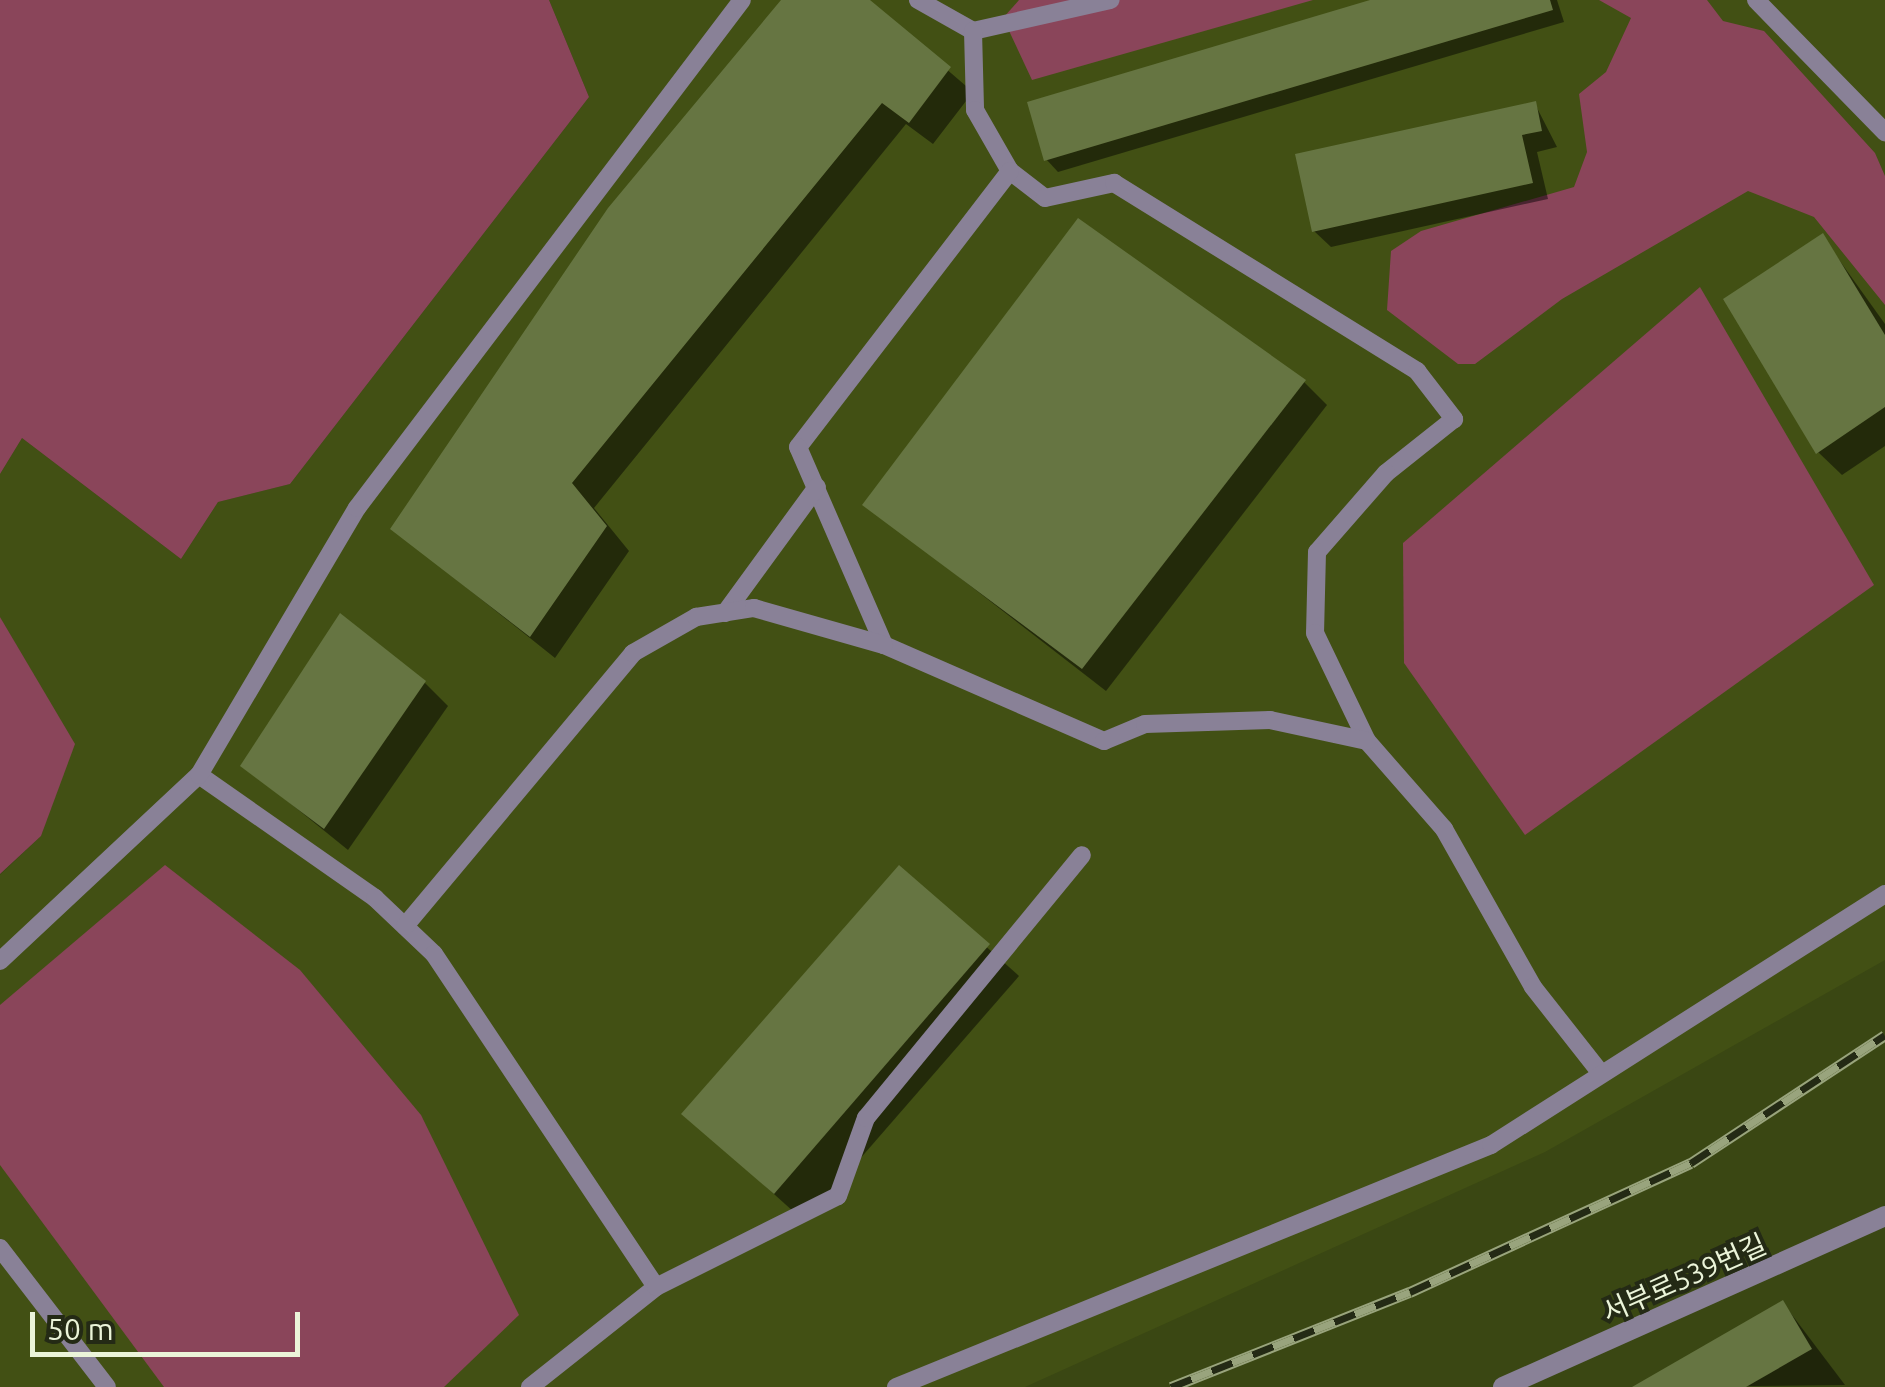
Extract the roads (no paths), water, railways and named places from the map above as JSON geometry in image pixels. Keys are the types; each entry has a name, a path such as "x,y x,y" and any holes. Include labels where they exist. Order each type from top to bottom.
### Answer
{"street":[{"name":"서부로539번길","path":"1504,1387 1885,1216"}],"lane":[{"path":"0,961 198,775 357,508 742,0"},
{"path":"918,0 973,31 1110,0"},
{"path":"1756,0 1885,132"},
{"path":"973,31 975,110 1010,171 1044,198 1114,183 1417,371 1454,419 1386,473 1317,552 1315,633 1367,740 1444,829 1533,986 1600,1072"},
{"path":"884,645 798,447 1010,171"},
{"path":"725,613 818,487"},
{"path":"405,926 632,652 696,617 725,613 807,617 884,645 1104,741 1145,724 1270,720 1367,740"},
{"path":"198,775 405,926 434,954 592,1179 656,1287"},
{"path":"530,1387 656,1287 838,1196 866,1118 1082,855"},
{"path":"896,1387 1491,1145 1600,1072 1885,894"},
{"path":"0,1248 108,1387"}],"railway":[{"path":"1171,1387 1410,1292 1691,1163 1885,1035"}]}
